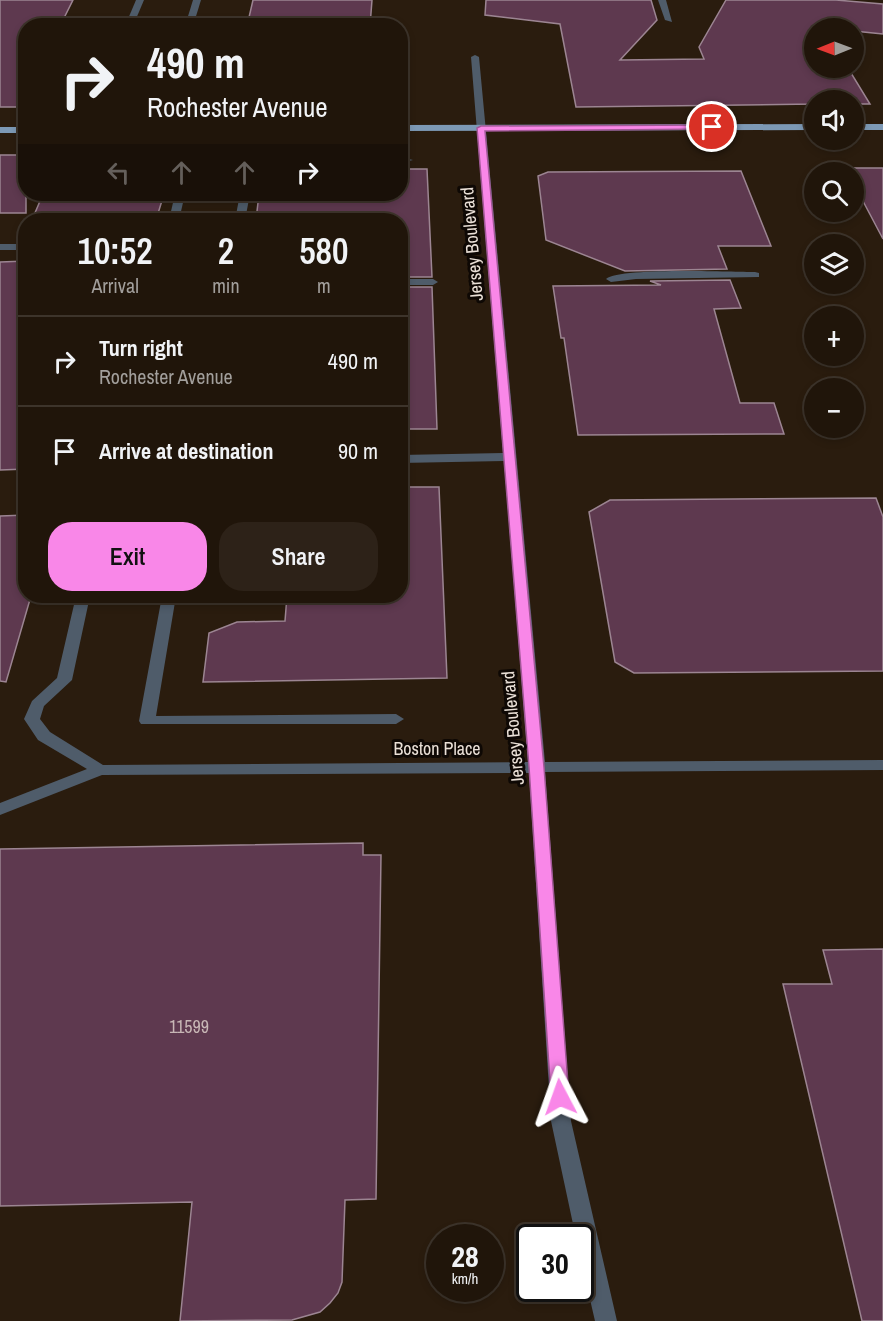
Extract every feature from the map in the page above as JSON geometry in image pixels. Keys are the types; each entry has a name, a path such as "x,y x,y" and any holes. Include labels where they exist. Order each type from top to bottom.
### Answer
{"main road":[{"path":"408,128 804,127"},
{"path":"864,127 883,127"},
{"path":"0,130 18,130"}],"street":[{"path":"132,18 140,0"},
{"path":"191,18 197,0"},
{"path":"662,0 669,20"},
{"name":"Jersey Boulevard","path":"475,57 537,767 561,1120 606,1321"},
{"path":"0,247 18,247"},
{"path":"612,279 636,276 755,275"},
{"path":"408,282 433,282"},
{"path":"408,459 510,457"},
{"path":"81,603 64,680 38,704 33,719 45,736 100,770"},
{"path":"168,603 147,721 396,719"},
{"name":"Boston Place","path":"100,770 883,765"},
{"path":"0,809 100,770"}],"building":[{"path":"0,0 73,0 64,18 18,18 18,107 0,107"},
{"path":"253,0 372,0 371,18 249,18"},
{"path":"486,0 651,0 657,20 620,60 704,59 699,47 726,0 836,0 883,4 883,34 864,32 864,18 804,18 804,78 854,78 861,90 804,90 804,104 576,107 560,24 485,15"},
{"path":"864,94 870,104 864,104"},
{"path":"0,155 18,155 18,201 26,201 26,213 0,213"},
{"path":"864,168 883,168 883,239 864,203"},
{"path":"408,169 427,169 432,277 408,277 408,213 257,213 258,201 408,201"},
{"path":"741,171 771,246 718,246 727,269 625,271 546,240 538,176 548,172"},
{"path":"40,201 162,201 158,213 35,213"},
{"path":"18,261 18,469 0,470 0,262"},
{"path":"730,280 741,308 714,309 740,403 774,403 784,434 578,435 564,338 561,338 553,286 661,285 650,281"},
{"path":"408,287 432,287 437,429 408,429"},
{"path":"408,487 439,487 447,678 203,682 209,633 237,622 285,621 286,603 408,603"},
{"path":"876,498 883,517 883,671 634,673 615,662 589,512 610,500"},
{"path":"18,515 18,603 29,603 6,682 0,681 0,516"},
{"path":"363,843 363,855 381,855 376,1199 345,1200 342,1282 338,1293 330,1303 320,1312 292,1320 180,1321 192,1202 0,1206 0,849"},
{"path":"883,949 883,1321 862,1321 783,984 832,984 823,950"}],"route":[{"path":"560,1097 537,767 481,128 712,127"}]}
